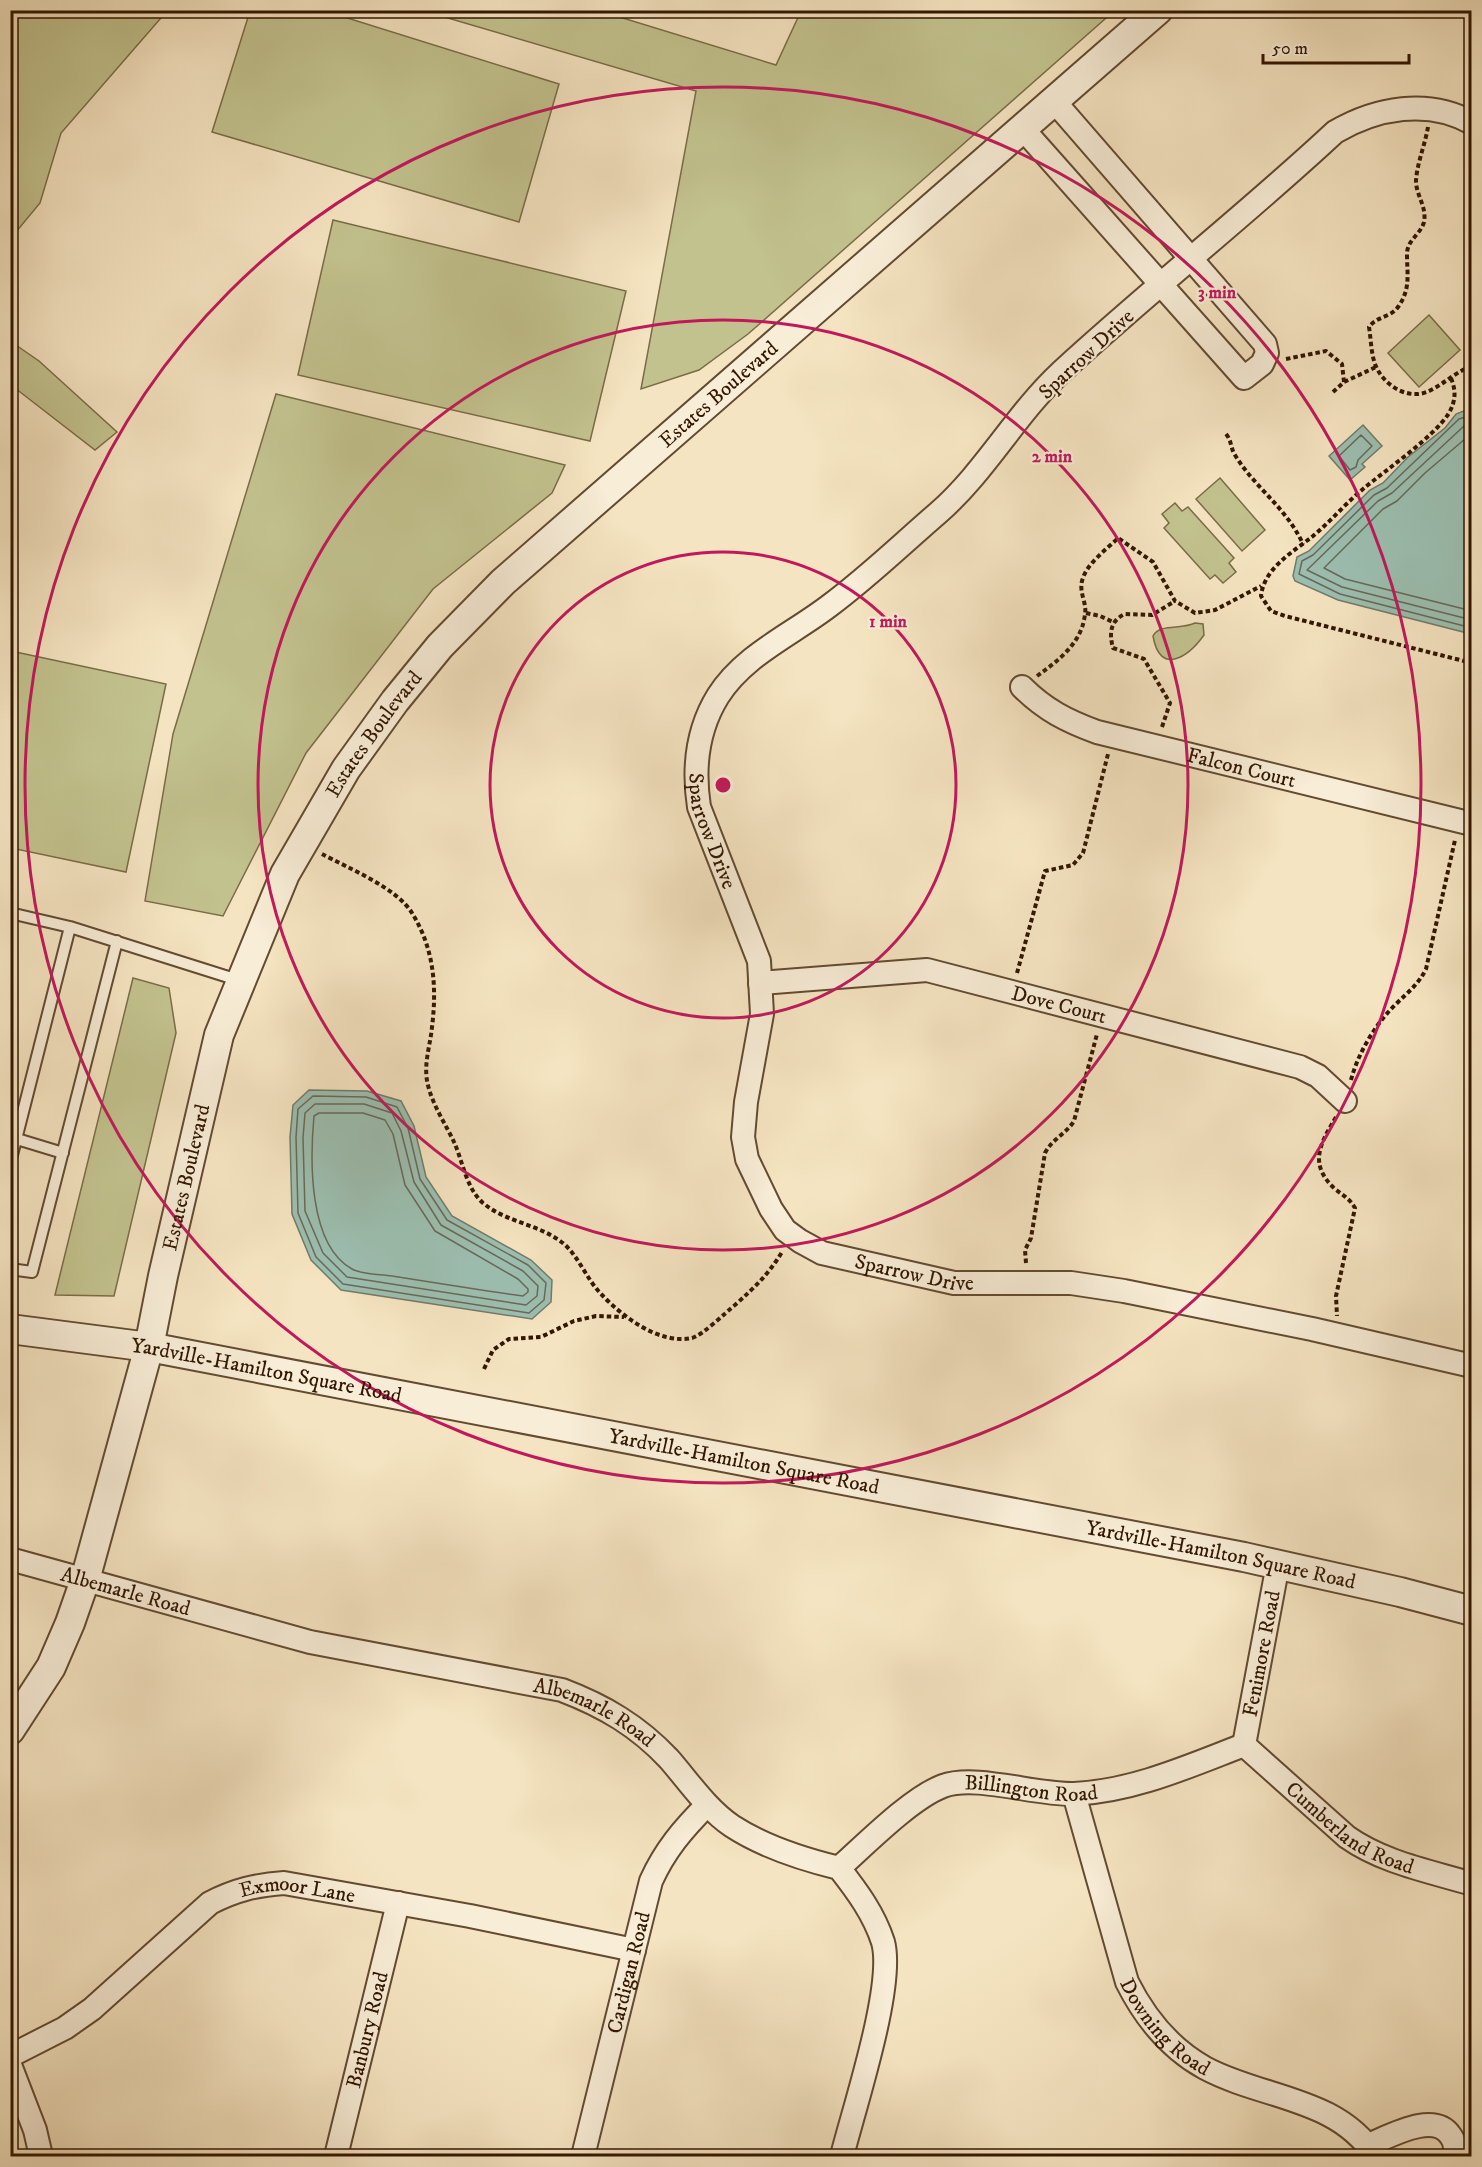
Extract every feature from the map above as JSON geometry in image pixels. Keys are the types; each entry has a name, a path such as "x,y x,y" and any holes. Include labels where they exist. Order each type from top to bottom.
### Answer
{"street":[{"name":"Estates Boulevard","path":"10,1730 51,1667 85,1580 149,1347 163,1276 219,1035 285,874 346,769 395,701 440,646 503,582 1158,10"},
{"path":"1022,128 1244,378 1262,364 1267,353 1264,344 1054,100"},
{"name":"Sparrow Drive","path":"1472,123 1431,111 1392,109 1360,118 1335,132 1060,373 954,499 847,593 758,654 736,673 719,695 700,738 695,782 699,807 759,961 762,1014 746,1102 744,1137 747,1159 771,1209 792,1235 822,1253 954,1283 1071,1283 1124,1291 1472,1366"},
{"name":"Falcon Court","path":"1022,687 1041,706 1064,720 1113,736 1465,823"},
{"name":"Dove Court","path":"760,983 927,970 1300,1067 1318,1076 1345,1101"},
{"name":"Yardville-Hamilton Square Road","path":"10,1329 149,1347 1278,1564 1472,1611"},
{"name":"Albemarle Road","path":"10,1559 310,1642 562,1690 594,1702 624,1719 651,1740 707,1805 731,1825 755,1839 805,1859 839,1868"},
{"name":"Fenimore Road","path":"1244,1745 1278,1564"},
{"name":"Billington Road","path":"839,1868 927,1793 945,1786 964,1782 1045,1793 1074,1794 1147,1782 1244,1745"},
{"name":"Cumberland Road","path":"1244,1745 1347,1837 1365,1850 1386,1859 1472,1884"},
{"name":"Downing Road","path":"1074,1794 1127,1982 1139,2006 1157,2030 1179,2051 1205,2068 1328,2112 1346,2124 1372,2151"},
{"name":"Cardigan Road","path":"583,2157 651,1881 662,1858 678,1834 707,1805"},
{"path":"839,1868 874,1918 883,1944 886,1969 878,2013 842,2157"},
{"name":"Exmoor Lane","path":"10,2056 65,2028 93,2009 194,1915 233,1891 258,1885 284,1883 634,1950"},
{"name":"Banbury Road","path":"336,2157 398,1903"},
{"path":"10,2065 35,2130 41,2157"},
{"path":"1372,2151 1426,2124 1437,2125 1448,2132 1454,2141 1454,2157"}],"lane":[{"path":"10,913 70,927 241,981"},
{"path":"10,1163 70,927"},
{"path":"10,1269 32,1272 117,941"},
{"path":"17,1139 63,1153"}],"path":[{"path":"1431,111 1416,184 1425,212 1424,224 1410,243 1407,252 1407,291 1401,303 1390,315 1375,319 1369,327 1376,367 1393,387 1409,395 1430,391 1472,366"},
{"path":"1281,361 1326,351 1342,364 1344,382"},
{"path":"1333,392 1344,382 1376,367"},
{"path":"1022,687 1071,647 1080,634 1086,613 1082,582 1087,569 1118,538 1153,562 1175,601 1195,613 1205,613 1262,586 1290,552 1303,544 1440,425 1454,402 1455,389 1451,378"},
{"path":"1226,434 1231,440 1235,455 1284,512 1303,544"},
{"path":"1262,586 1264,603 1271,611 1472,663"},
{"path":"1156,746 1170,702 1144,659 1113,648 1110,637 1113,622 1125,614 1152,615 1175,601"},
{"path":"1086,613 1113,622"},
{"path":"1012,993 1045,871 1073,865 1083,853 1113,736"},
{"path":"1331,1334 1338,1311 1336,1296 1355,1208 1350,1198 1323,1175 1319,1154 1322,1140 1345,1101 1353,1070 1375,1030 1397,1003 1420,982 1426,969 1465,823"},
{"path":"303,843 384,888 411,911 427,943 435,987 432,1029 425,1062 429,1089 455,1145 468,1182 483,1203 519,1222 548,1232 566,1245 600,1293 625,1317 670,1339 693,1338 768,1277 792,1235"},
{"path":"1026,1284 1024,1256 1031,1238 1045,1153 1050,1143 1069,1130 1074,1120 1102,1016"},
{"path":"483,1369 493,1350 509,1339 541,1337 574,1321 596,1316 625,1317"}],"green space":[{"path":"11,10 167,11 61,133 40,203 11,238"},
{"path":"250,11 325,11 559,84 519,222 212,132"},
{"path":"424,11 600,11 776,65 801,11 1114,11 748,334 699,370 641,389 696,91"},
{"path":"333,220 626,291 590,441 298,375"},
{"path":"1429,315 1460,350 1419,387 1388,353"},
{"path":"10,341 39,361 117,432 95,450 11,385"},
{"path":"276,394 565,465 552,493 433,589 306,753 223,916 145,901 173,734"},
{"path":"1220,478 1265,530 1242,551 1196,499"},
{"path":"1175,503 1182,511 1188,507 1234,558 1229,563 1236,572 1223,583 1215,575 1210,579 1164,528 1169,523 1162,514"},
{"path":"1195,623 1203,624 1204,635 1191,650 1176,659 1162,656 1153,636 1156,632"},
{"path":"11,651 166,684 126,872 11,848"},
{"path":"133,978 169,988 176,1033 114,1296 55,1295"}],"water":[{"path":"1471,408 1471,634 1338,600 1295,581 1293,576 1297,557 1309,551 1370,490 1383,483 1408,457 1445,428 1456,414"},
{"path":"1363,425 1382,446 1362,464 1365,467 1350,480 1329,456"},
{"path":"309,1090 367,1091 401,1101 414,1126 426,1177 452,1216 531,1260 552,1280 551,1302 532,1319 341,1290 311,1260 292,1214 290,1137 293,1105"}]}
